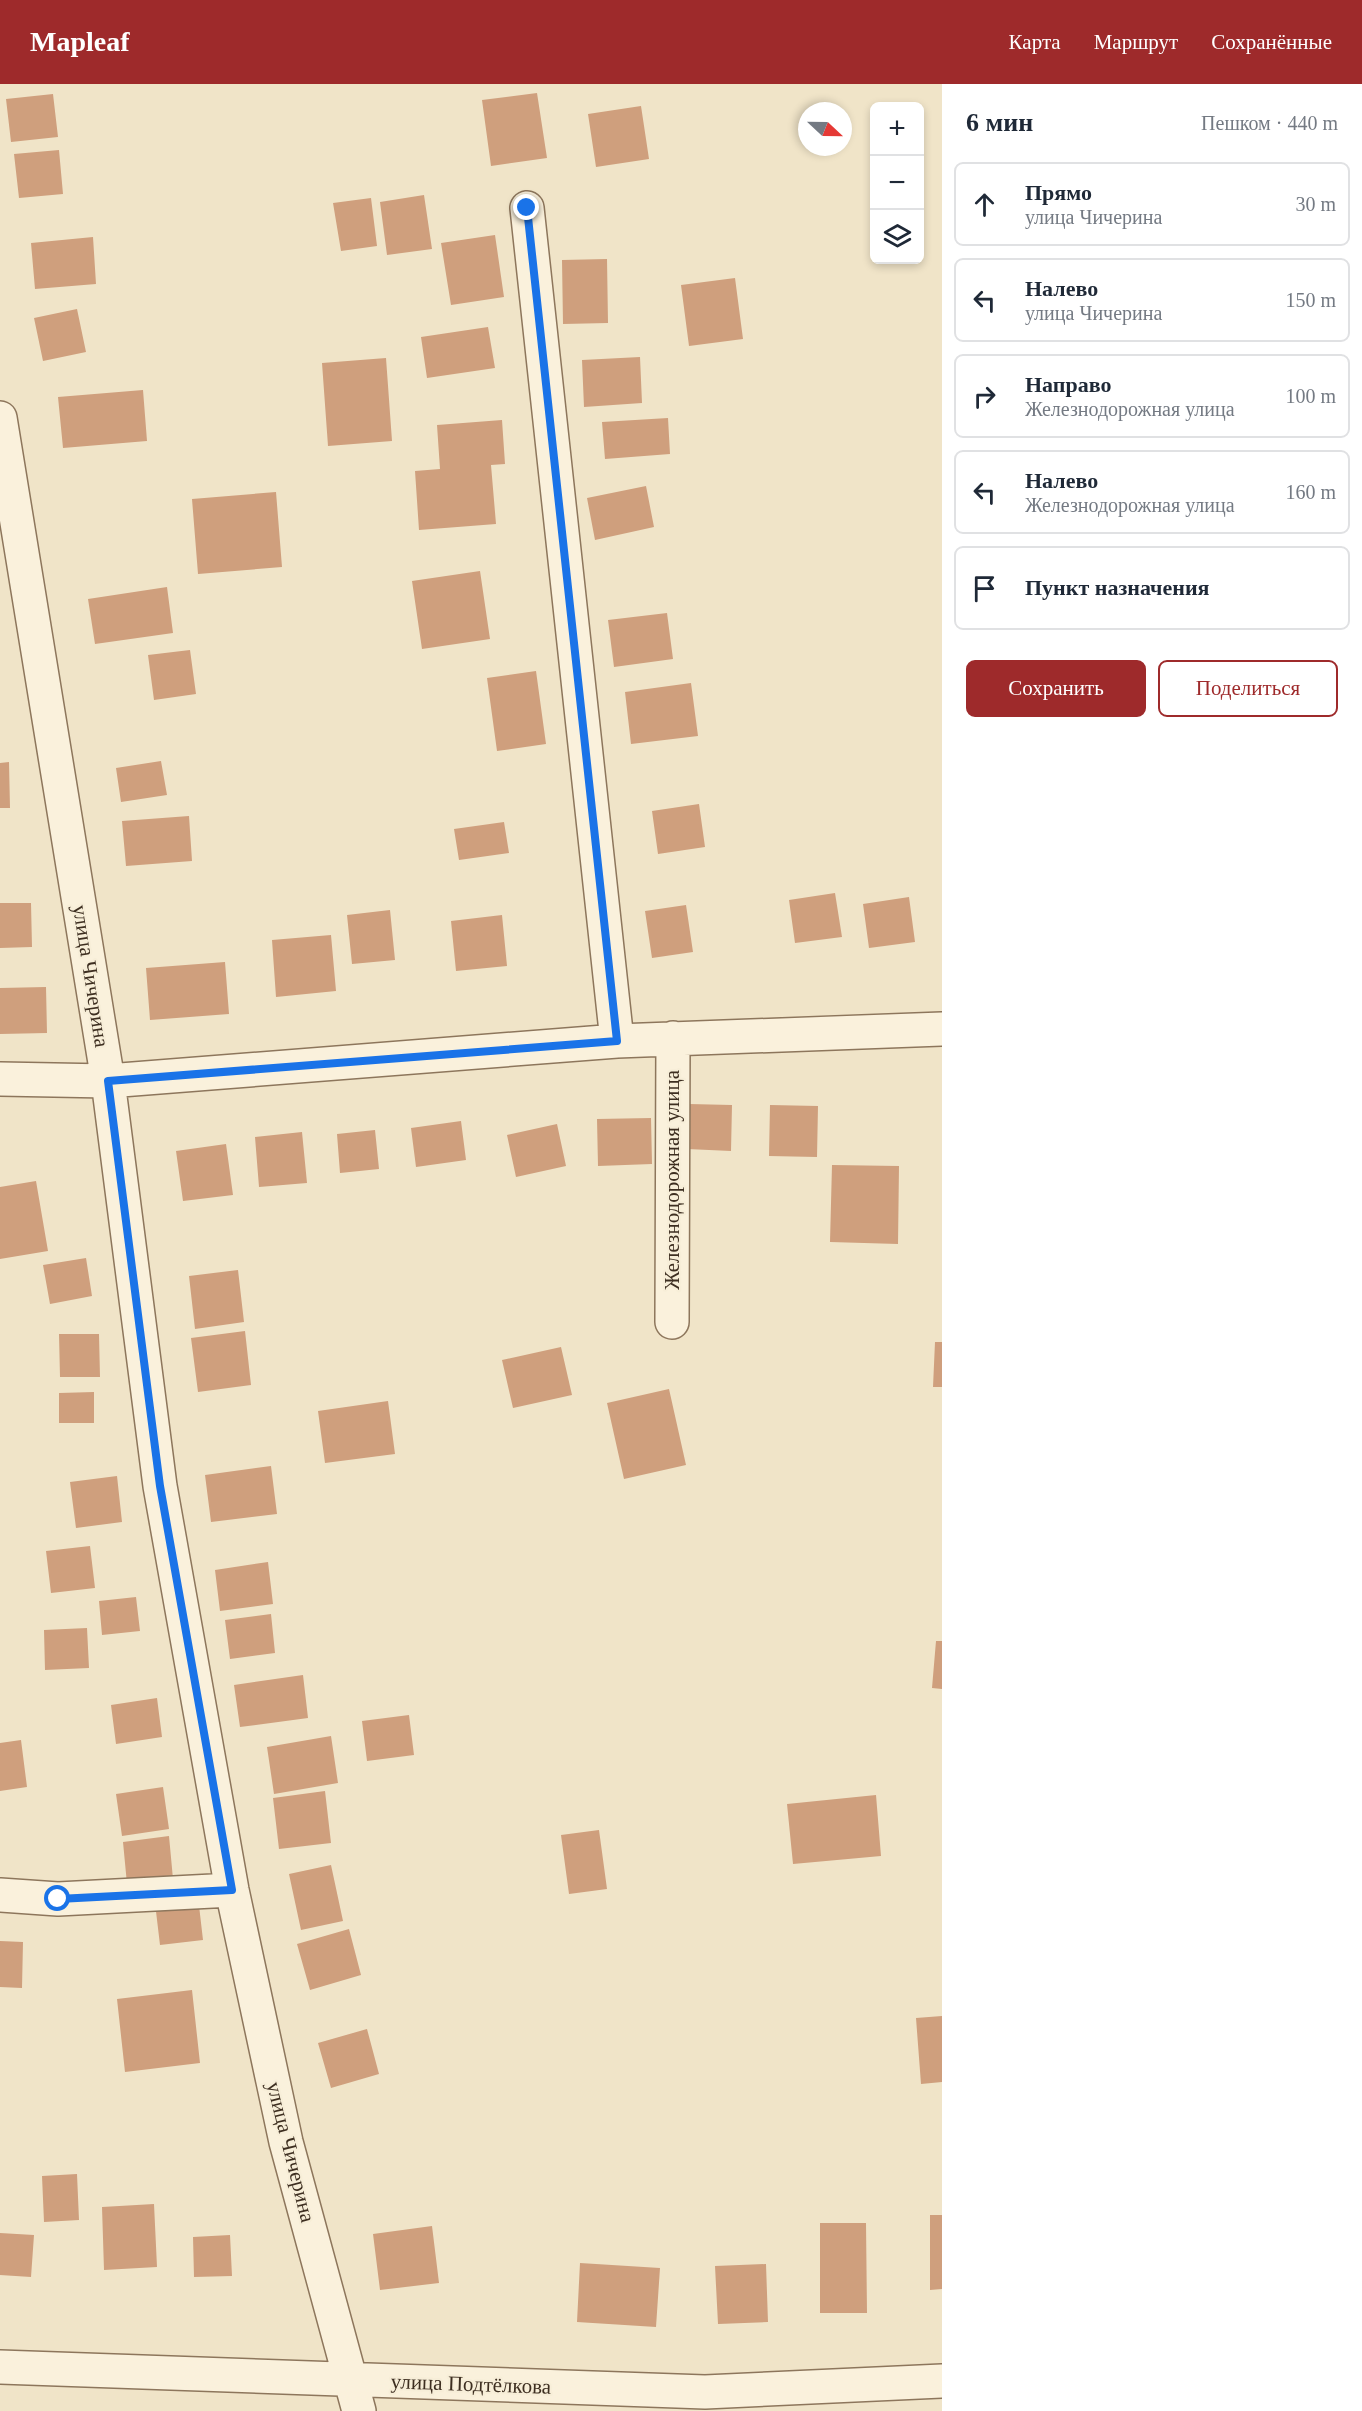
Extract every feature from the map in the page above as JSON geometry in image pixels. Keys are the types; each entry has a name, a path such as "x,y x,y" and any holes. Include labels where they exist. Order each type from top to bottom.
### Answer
{"street":[{"path":"527,208 617,1041"},
{"name":"улица Чичерина","path":"0,418 108,1081 160,1486 232,1890 286,2142 354,2396"},
{"path":"0,1079 108,1081 617,1041 942,1029"},
{"name":"Железнодорожная улица","path":"672,1322 673,1038"},
{"path":"0,1895 58,1899 232,1890"},
{"name":"улица Подтёлкова","path":"0,2367 354,2396 705,2392 942,2381"}],"building":[{"path":"537,93 547,158 491,166 482,100"},
{"path":"53,94 58,137 11,142 6,99"},
{"path":"641,106 649,159 596,167 588,114"},
{"path":"59,150 63,194 19,198 14,154"},
{"path":"424,195 432,249 387,255 380,202"},
{"path":"371,198 377,246 341,251 333,203"},
{"path":"495,235 504,297 451,305 441,243"},
{"path":"93,237 96,284 35,289 31,243"},
{"path":"607,259 608,323 563,324 562,260"},
{"path":"735,278 743,339 689,346 681,285"},
{"path":"77,309 86,352 43,361 34,318"},
{"path":"488,327 495,368 427,378 421,337"},
{"path":"640,357 642,403 584,407 582,360"},
{"path":"386,358 392,441 328,446 322,363"},
{"path":"143,390 147,441 63,448 58,397"},
{"path":"668,418 670,454 605,459 602,422"},
{"path":"502,420 505,464 491,465 496,524 419,530 415,471 440,469 437,425"},
{"path":"646,486 654,527 595,540 587,498"},
{"path":"276,492 282,567 198,574 192,499"},
{"path":"480,571 490,639 422,649 412,581"},
{"path":"167,587 173,633 95,644 88,599"},
{"path":"667,613 673,659 614,667 608,620"},
{"path":"190,650 196,694 154,700 148,655"},
{"path":"536,671 546,744 497,751 487,678"},
{"path":"691,683 698,736 631,744 625,692"},
{"path":"161,761 167,795 121,802 116,768"},
{"path":"9,762 10,808 0,808 0,763"},
{"path":"699,804 705,847 658,854 652,811"},
{"path":"189,816 192,861 126,866 122,821"},
{"path":"504,822 509,853 459,860 454,829"},
{"path":"835,893 842,937 795,943 789,900"},
{"path":"909,897 915,942 869,948 863,904"},
{"path":"0,903 31,903 32,947 0,948"},
{"path":"686,905 693,952 652,958 645,911"},
{"path":"390,910 395,960 352,964 347,915"},
{"path":"502,915 507,966 456,971 451,921"},
{"path":"331,935 336,991 276,997 272,940"},
{"path":"225,962 229,1014 150,1020 146,968"},
{"path":"46,987 47,1033 0,1034 0,988"},
{"path":"689,1104 732,1105 731,1151 687,1149"},
{"path":"770,1105 818,1106 817,1157 769,1156"},
{"path":"651,1118 652,1164 598,1166 597,1119"},
{"path":"461,1121 466,1160 416,1167 411,1128"},
{"path":"557,1124 566,1166 516,1177 507,1135"},
{"path":"375,1130 379,1169 340,1173 337,1134"},
{"path":"302,1132 307,1183 259,1187 255,1137"},
{"path":"226,1144 233,1195 183,1201 176,1151"},
{"path":"832,1165 899,1166 898,1244 830,1242"},
{"path":"36,1181 48,1251 0,1259 0,1187"},
{"path":"86,1258 92,1296 50,1304 43,1265"},
{"path":"238,1270 244,1322 195,1329 189,1276"},
{"path":"245,1331 251,1385 198,1392 191,1338"},
{"path":"59,1334 99,1334 100,1377 60,1377"},
{"path":"935,1342 942,1342 942,1387 933,1387"},
{"path":"561,1347 572,1395 513,1408 502,1360"},
{"path":"669,1389 686,1465 624,1479 607,1403"},
{"path":"94,1392 94,1423 59,1423 59,1393"},
{"path":"388,1401 395,1454 325,1463 318,1411"},
{"path":"271,1466 277,1514 211,1522 205,1475"},
{"path":"117,1476 122,1522 76,1528 70,1482"},
{"path":"90,1546 95,1588 51,1593 46,1551"},
{"path":"268,1562 273,1604 220,1611 215,1570"},
{"path":"136,1597 140,1631 102,1635 99,1601"},
{"path":"271,1614 275,1653 230,1659 225,1620"},
{"path":"87,1628 89,1668 45,1670 44,1630"},
{"path":"936,1641 942,1641 942,1689 932,1688"},
{"path":"303,1675 308,1718 240,1727 234,1685"},
{"path":"157,1698 162,1737 116,1744 111,1705"},
{"path":"409,1715 414,1755 367,1761 362,1721"},
{"path":"331,1736 338,1783 274,1794 267,1747"},
{"path":"21,1740 27,1787 0,1791 0,1743"},
{"path":"163,1787 169,1829 122,1836 116,1794"},
{"path":"325,1791 331,1843 279,1849 273,1798"},
{"path":"876,1795 881,1856 793,1864 787,1804"},
{"path":"599,1830 607,1889 569,1894 561,1835"},
{"path":"169,1836 173,1879 127,1884 123,1842"},
{"path":"331,1865 343,1921 301,1930 289,1874"},
{"path":"198,1897 203,1940 160,1945 155,1903"},
{"path":"349,1929 361,1975 310,1990 297,1944"},
{"path":"0,1941 23,1942 22,1988 0,1987"},
{"path":"192,1990 200,2063 125,2072 117,1999"},
{"path":"942,2016 942,2082 921,2084 916,2018"},
{"path":"367,2029 379,2074 331,2088 318,2043"},
{"path":"77,2174 79,2220 44,2222 42,2176"},
{"path":"154,2204 157,2267 104,2270 102,2207"},
{"path":"930,2215 942,2215 942,2289 930,2290"},
{"path":"820,2223 866,2223 867,2313 820,2313"},
{"path":"432,2226 439,2283 380,2290 373,2234"},
{"path":"0,2233 34,2235 31,2277 0,2275"},
{"path":"230,2235 232,2276 194,2277 193,2237"},
{"path":"580,2263 660,2268 656,2327 577,2322"},
{"path":"766,2264 768,2322 718,2324 715,2266"}],"route":[{"path":"58,1899 232,1890 160,1486 108,1081 617,1041 527,208"}]}
